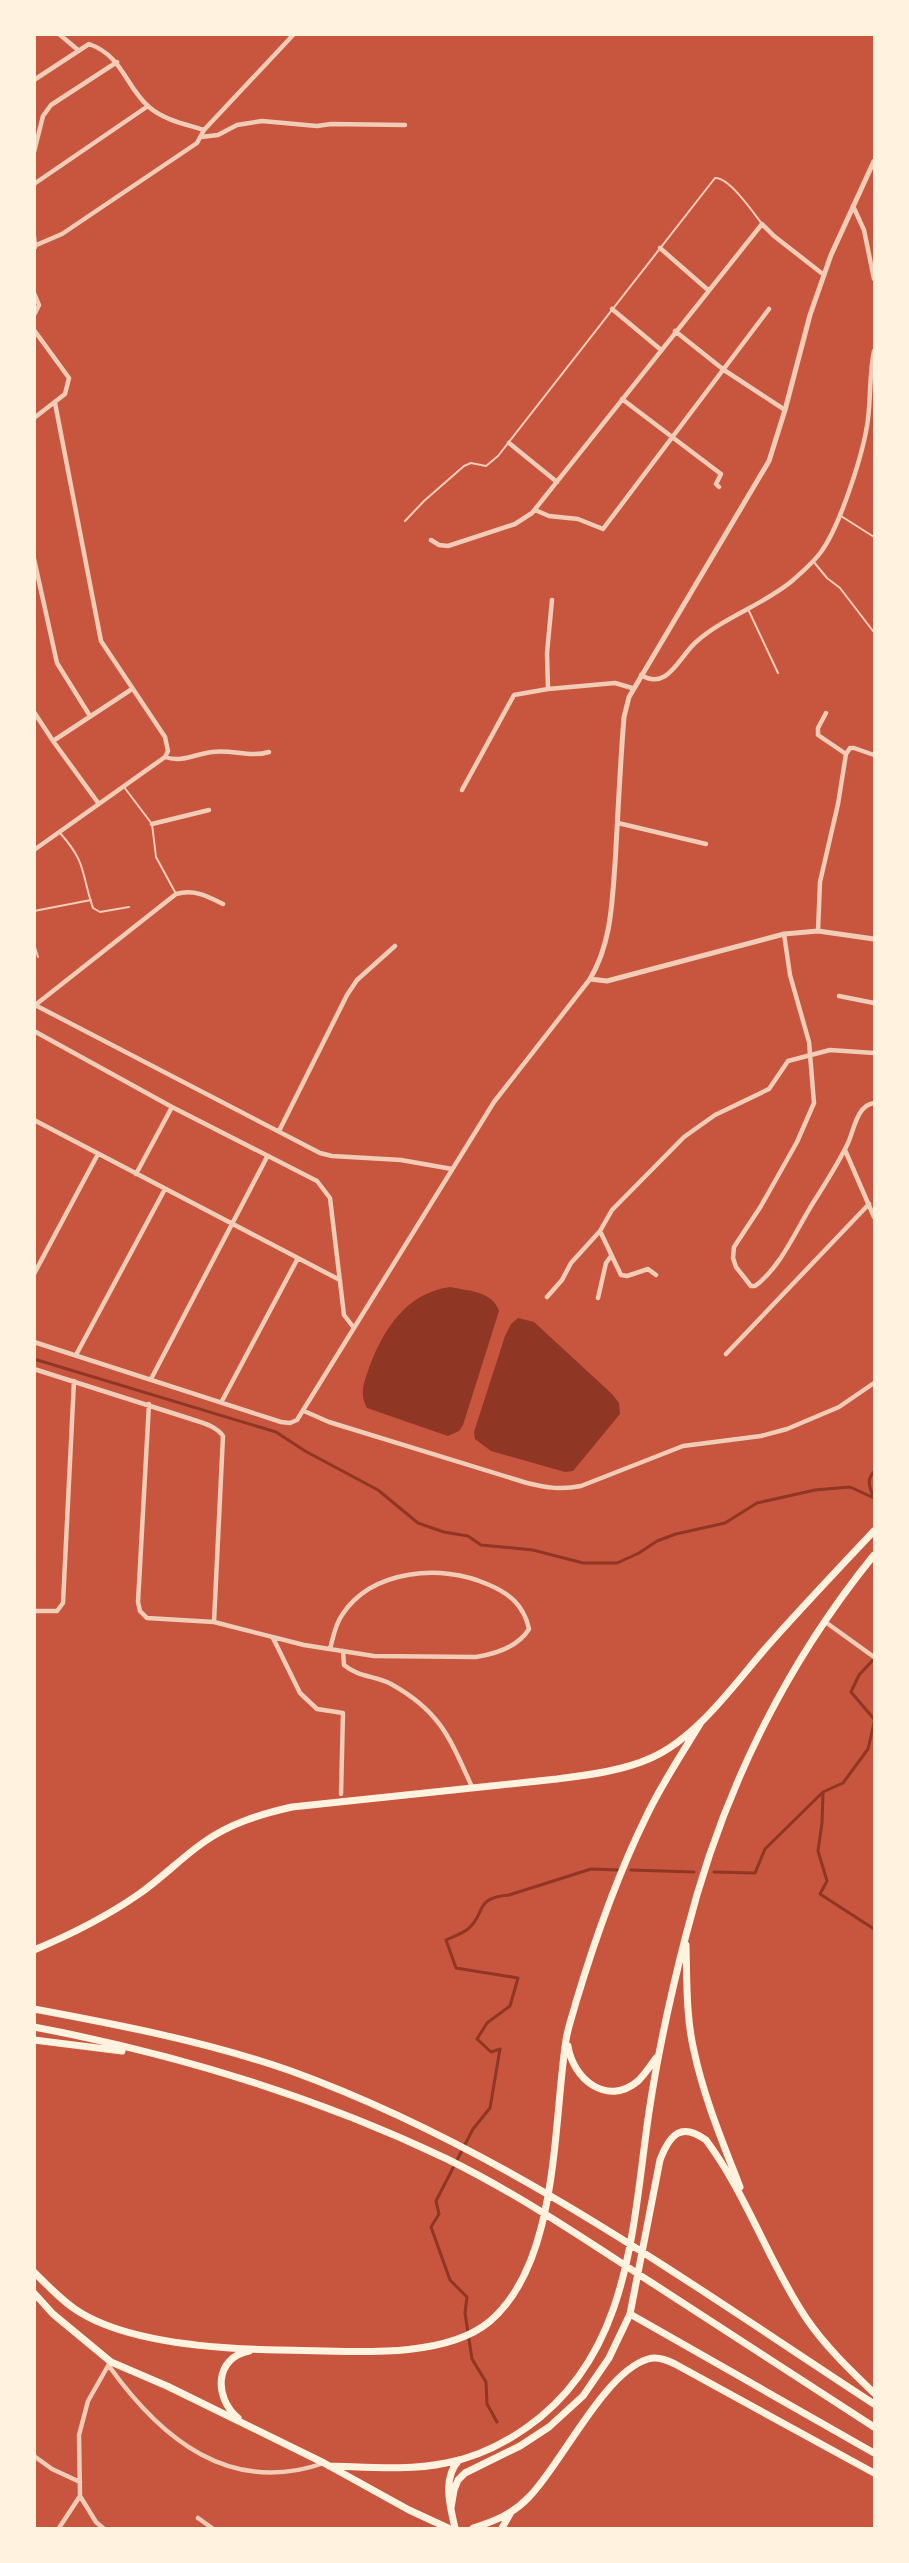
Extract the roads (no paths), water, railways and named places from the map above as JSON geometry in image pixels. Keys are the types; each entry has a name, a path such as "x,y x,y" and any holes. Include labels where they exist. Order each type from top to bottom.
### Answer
{"highway":[{"path":"34,1950 73,1934 109,1914 141,1892 204,1841 234,1824 264,1813 292,1807 431,1793 472,1786 557,1779 625,1767 651,1758 674,1745 699,1724 798,1612 874,1531"},
{"path":"327,2464 410,2468 459,2460 512,2438 554,2406 586,2369 606,2333 623,2281 658,2055 686,1936 713,1842 745,1764 798,1661 874,1555"},
{"path":"34,2272 80,2313 110,2327 165,2340 264,2349 381,2352 438,2345 487,2324 518,2289 530,2264 540,2230 551,2172 566,2037 604,1913 631,1848 656,1798 699,1724"},
{"path":"686,1936 688,2001 693,2050 705,2094 747,2206"},
{"path":"34,2009 153,2033 290,2071 455,2143 511,2172 653,2260 874,2404"},
{"path":"34,2027 172,2059 334,2111 446,2159 530,2204 874,2427"},
{"path":"566,2037 572,2063 587,2084 599,2090 620,2090 630,2086 647,2071 658,2055"},
{"path":"34,2040 172,2059"},
{"path":"451,2508 454,2490 458,2480 465,2472 520,2446 549,2427 583,2396 609,2358 630,2314 660,2160 672,2137 679,2132 688,2131 706,2140 747,2206 789,2291 807,2319 829,2347 874,2393"},
{"path":"34,2293 53,2314 110,2364 327,2464 409,2511 448,2529"},
{"path":"630,2314 874,2453"},
{"path":"250,2427 228,2409 222,2398 220,2386 222,2375 236,2356 246,2351 264,2349"},
{"path":"474,2529 510,2514 530,2496 587,2417 610,2390 633,2367 651,2358 675,2364 874,2473"},
{"path":"455,2529 451,2508 450,2476 459,2460"},
{"path":"502,2529 510,2514"}],"street":[{"path":"59,34 78,50"},
{"path":"34,236 35,247 62,234 197,142 204,130 294,34"},
{"path":"34,80 89,44 117,62 148,106 169,119 204,130"},
{"path":"34,152 43,116 51,105 117,62"},
{"path":"34,184 148,106"},
{"path":"201,137 218,135 237,125 262,121 317,126 331,124 405,125"},
{"path":"34,1342 286,1423 297,1420 304,1412 507,1083 599,965 611,915 624,717 632,688 769,461 810,315 824,275 874,161"},
{"path":"853,206 864,230 874,279"},
{"path":"431,540 439,545 448,546 515,524 528,517 762,224 824,275"},
{"path":"660,248 708,290"},
{"path":"34,293 39,305 34,315"},
{"path":"612,309 660,349"},
{"path":"535,510 549,516 578,519 603,529 769,309"},
{"path":"34,330 69,378 65,394 34,418"},
{"path":"675,331 724,370 785,410"},
{"path":"641,675 650,680 661,679 696,643 789,583 813,561 830,537 866,436 869,409 868,384 874,351"},
{"path":"622,399 721,474 716,484 719,487"},
{"path":"34,850 165,757 168,751 167,744 147,710 104,647 99,633 55,403"},
{"path":"509,443 557,482"},
{"path":"34,559 57,663 90,716"},
{"path":"548,688 547,653 552,600"},
{"path":"462,790 511,698 518,693 615,682 632,688"},
{"path":"53,741 132,689"},
{"path":"34,712 99,804"},
{"path":"826,713 818,728 818,735 846,754"},
{"path":"818,931 820,882 838,804 846,754 850,748 854,748 874,755"},
{"path":"165,757 176,760 212,752 233,751 252,756 269,752"},
{"path":"152,824 209,810"},
{"path":"618,823 706,844"},
{"path":"223,904 204,894 191,892 176,894 35,1006 326,1155 401,1160 452,1169"},
{"path":"590,979 607,981 784,933 818,931 874,939"},
{"path":"784,933 790,975 802,1014 810,1055 813,1103 810,1115 761,1206 734,1247 733,1258 736,1267 751,1286 756,1286 775,1264 845,1150 861,1112 866,1106 874,1103"},
{"path":"279,1131 347,995 357,980 395,946"},
{"path":"838,996 874,1003"},
{"path":"34,1031 172,1107 316,1181 327,1193 332,1215 344,1315 354,1328"},
{"path":"547,1297 560,1284 571,1263 600,1231 612,1210 684,1137 715,1115 770,1089 788,1061 830,1050 874,1053"},
{"path":"136,1174 172,1107"},
{"path":"34,1120 338,1279"},
{"path":"845,1150 874,1217"},
{"path":"34,1274 98,1154"},
{"path":"151,1379 267,1156"},
{"path":"76,1355 165,1190"},
{"path":"726,1354 869,1204"},
{"path":"600,1231 621,1275 627,1276 648,1269 656,1275"},
{"path":"598,1298 606,1263 611,1256"},
{"path":"222,1401 298,1258"},
{"path":"34,1369 212,1426 223,1436 214,1622"},
{"path":"34,1611 57,1611 63,1603 74,1382"},
{"path":"304,1412 329,1422 527,1483 565,1490 582,1486 683,1446 761,1436 787,1429 839,1407 874,1383"},
{"path":"149,1404 138,1602 140,1611 147,1618 214,1622 273,1638 330,1650 374,1656 476,1657 492,1654 519,1641 528,1629 527,1620 518,1603 498,1589 455,1573 414,1574 374,1586 352,1603 341,1615 330,1650"},
{"path":"824,1622 872,1655"},
{"path":"273,1638 300,1693 317,1709 343,1713 341,1794"},
{"path":"343,1651 344,1665 348,1668 365,1676 388,1682 409,1695 440,1722 472,1786"},
{"path":"103,2529 80,2496 79,2434 88,2401 110,2364 123,2385 154,2419 173,2436 209,2460 236,2469 275,2473 294,2472 327,2464"},
{"path":"34,2456 52,2469 80,2482"},
{"path":"59,2529 80,2496"},
{"path":"198,2518 212,2529"}],"lane":[{"path":"405,521 464,466 471,463 486,466 498,456 717,177 749,206 762,224"},
{"path":"839,515 874,537"},
{"path":"813,561 827,578 840,588 873,631"},
{"path":"748,609 778,673"},
{"path":"124,787 152,824 156,857 176,894"},
{"path":"60,833 79,857 85,870 93,908 100,912 129,908"},
{"path":"34,911 90,900"},
{"path":"34,944 38,957"}],"waterway":[{"path":"34,1359 276,1432 305,1451 378,1490 418,1523 444,1532 468,1536 481,1545 533,1550 583,1563 617,1563 639,1553 657,1541 676,1534 725,1523 757,1503 815,1490 850,1487 874,1498"},
{"path":"873,1496 869,1481 874,1472"},
{"path":"874,1659 859,1675 851,1692 874,1719"},
{"path":"714,1872 755,1873 765,1849 823,1792 843,1783 868,1749 874,1723"},
{"path":"823,1793 818,1851 827,1881 820,1894 874,1929"},
{"path":"497,2422 487,2404 486,2382 472,2359 465,2313 467,2297 450,2280 431,2227 439,2214 436,2201 473,2129 490,2108 500,2049 491,2052 477,2039 487,2023 510,2006 518,1978 456,1968 446,1940 468,1929 490,1899 591,1869 618,1870"},
{"path":"631,1870 694,1872"}]}
